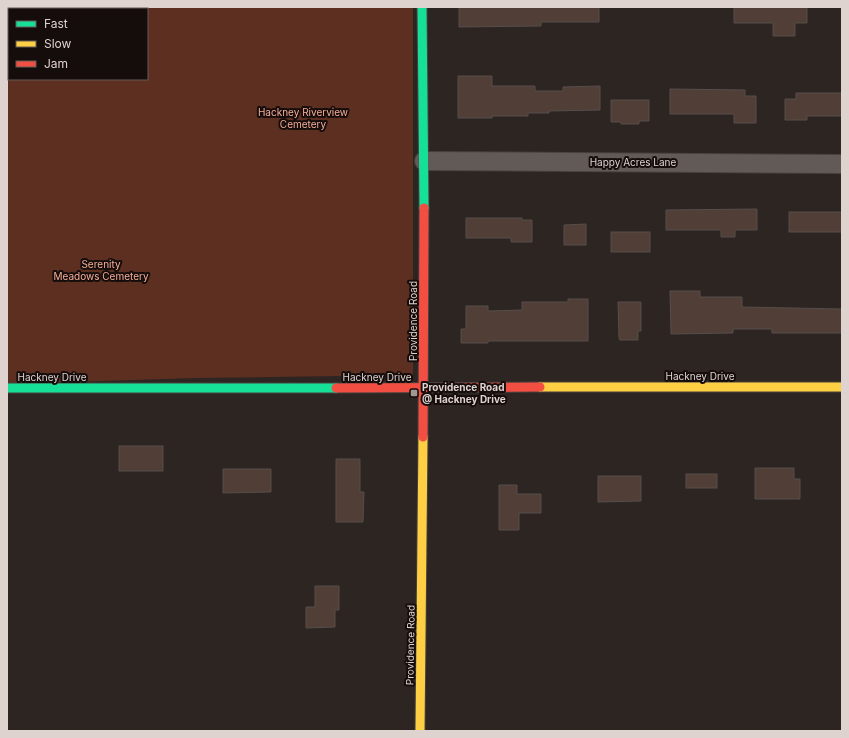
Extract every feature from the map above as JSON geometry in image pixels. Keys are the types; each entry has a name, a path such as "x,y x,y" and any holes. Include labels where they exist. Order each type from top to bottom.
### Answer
{"street":[{"name":"Providence Road","path":"420,731 424,388 422,7"},
{"name":"Happy Acres Lane","path":"424,161 842,164"},
{"name":"Hackney Drive","path":"7,388 842,386"}],"green space":[{"path":"7,7 413,7 413,375 196,378 7,384"}],"building":[{"path":"459,7 599,7 599,22 541,22 541,26 459,27"},
{"path":"734,7 807,7 807,23 795,23 795,36 773,36 773,23 734,23"},
{"path":"458,76 492,76 492,86 535,86 535,91 563,91 563,87 600,86 600,110 549,111 549,113 528,113 528,116 458,118"},
{"path":"670,89 745,90 745,96 756,96 756,123 734,123 734,114 670,114"},
{"path":"796,93 842,93 842,116 807,116 807,120 785,120 785,99 796,99"},
{"path":"611,100 649,100 649,121 639,121 639,124 621,124 621,122 611,122"},
{"path":"757,209 757,230 735,230 735,237 721,237 721,230 666,230 666,210"},
{"path":"789,212 842,212 842,232 789,232"},
{"path":"466,218 522,218 522,220 532,220 532,242 511,242 511,238 466,238"},
{"path":"586,224 586,245 564,245 564,225"},
{"path":"611,232 650,232 650,252 611,252"},
{"path":"670,291 700,291 700,297 742,297 742,307 842,309 842,333 772,333 772,329 733,329 733,333 671,334"},
{"path":"568,299 588,299 588,341 488,341 488,343 461,343 461,329 466,329 466,306 488,306 488,311 522,310 522,302 568,302"},
{"path":"618,302 641,302 641,331 638,331 638,340 620,340"},
{"path":"119,446 163,446 163,471 119,471"},
{"path":"336,459 360,459 360,492 364,492 363,522 336,522"},
{"path":"755,468 794,468 794,479 800,479 800,499 755,499"},
{"path":"223,469 271,469 271,492 223,493"},
{"path":"686,474 717,474 717,488 686,488"},
{"path":"598,476 641,476 641,501 598,502"},
{"path":"499,485 517,485 517,494 541,494 541,513 519,513 519,530 499,530"},
{"path":"315,586 339,586 339,610 335,610 335,627 306,628 306,607 315,607"}],"traffic: fast":[{"path":"422,7 424,208"},
{"path":"7,388 336,388"}],"traffic: slow":[{"path":"540,387 842,387"},
{"path":"420,731 423,437"}],"traffic: jam":[{"path":"423,437 424,208"},
{"path":"336,388 540,387"}],"place":[{"name":"Providence Road @ Hackney Drive","path":"414,393"}],"park label":[{"name":"Hackney Riverview Cemetery","path":"303,118"},
{"name":"Serenity Meadows Cemetery","path":"101,270"}]}
